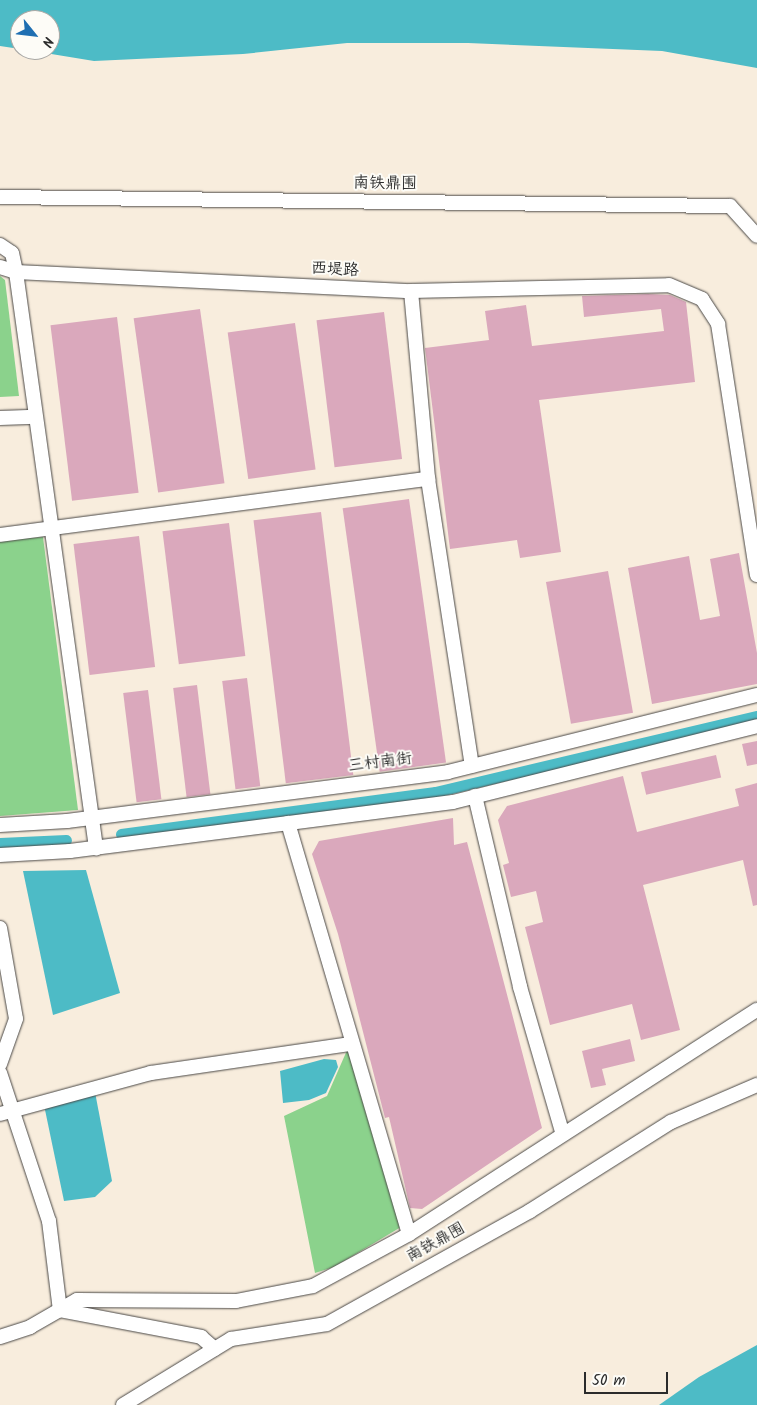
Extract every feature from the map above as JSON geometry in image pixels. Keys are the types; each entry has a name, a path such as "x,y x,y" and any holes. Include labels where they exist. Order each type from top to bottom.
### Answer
{"street":[{"name":"南铁鼎围","path":"0,197 730,206 757,236"},
{"path":"0,245 12,253 16,272 50,531 96,848"},
{"name":"西堤路","path":"0,267 16,272 411,291 669,285 702,299 718,324 757,575"},
{"path":"411,291 428,479 472,766"},
{"path":"0,418 35,417"},
{"path":"0,535 50,531 428,479"},
{"name":"三村南街","path":"0,825 92,818 472,766 757,696"},
{"path":"0,855 96,848 475,796 757,726"},
{"path":"475,796 520,987 562,1132"},
{"path":"288,823 409,1234"},
{"path":"0,928 16,1019 0,1064"},
{"path":"0,1337 60,1310 77,1300 236,1301 313,1286 409,1234 562,1132 757,1010"},
{"path":"6,1112 151,1073 352,1044"},
{"path":"0,1073 6,1112 49,1221 60,1310"},
{"name":"南铁鼎围","path":"123,1405 231,1339 327,1324 530,1211 671,1122 757,1085"},
{"path":"60,1310 201,1337 215,1349"}],"green space":[{"path":"0,276 5,280 19,396 0,397"},
{"path":"43,537 78,810 0,816 0,540"},
{"path":"348,1048 401,1227 334,1267 315,1273 284,1116 327,1096"}],"water":[{"path":"0,0 757,0 757,68 662,51 468,43 347,43 243,54 94,61 60,55 60,10 10,10 10,48 0,46"},
{"path":"86,870 120,993 53,1015 23,871"},
{"path":"324,1059 336,1060 338,1067 326,1093 309,1100 283,1103 280,1071"},
{"path":"94,1087 112,1181 95,1197 64,1201 44,1105"},
{"path":"757,1345 757,1405 659,1405 699,1377"}],"building":[{"path":"670,295 686,302 695,382 539,400 561,552 520,558 517,540 450,549 425,348 489,340 485,311 526,305 532,346 664,331 661,309 584,317 582,296"},
{"path":"200,309 224,483 158,493 134,318"},
{"path":"384,312 402,459 335,467 317,320"},
{"path":"117,317 139,493 72,501 50,325"},
{"path":"295,323 316,470 248,479 228,332"},
{"path":"409,499 446,762 380,772 343,508"},
{"path":"321,512 353,775 286,783 254,520"},
{"path":"229,523 245,656 179,664 162,531"},
{"path":"139,536 155,667 90,675 73,544"},
{"path":"739,553 757,653 757,684 652,704 628,568 689,556 700,620 720,616 710,559"},
{"path":"608,571 633,713 571,724 546,582"},
{"path":"247,678 260,786 235,789 222,681"},
{"path":"197,685 210,794 187,797 173,688"},
{"path":"148,690 161,799 137,802 123,693"},
{"path":"757,741 757,764 747,766 742,744"},
{"path":"716,755 721,777 646,795 641,772"},
{"path":"623,776 637,832 739,806 735,789 757,783 757,905 753,906 743,860 643,885 680,1030 641,1040 632,1004 550,1025 525,927 543,922 536,891 511,897 503,865 509,863 498,820 507,806"},
{"path":"453,818 454,845 467,842 542,1128 422,1209 410,1208 389,1117 385,1118 338,934 312,854 319,841"},
{"path":"630,1039 635,1061 602,1069 606,1085 591,1088 582,1051"}],"waterway":[{"path":"121,834 435,792 757,716"},
{"path":"0,843 66,840"}]}
